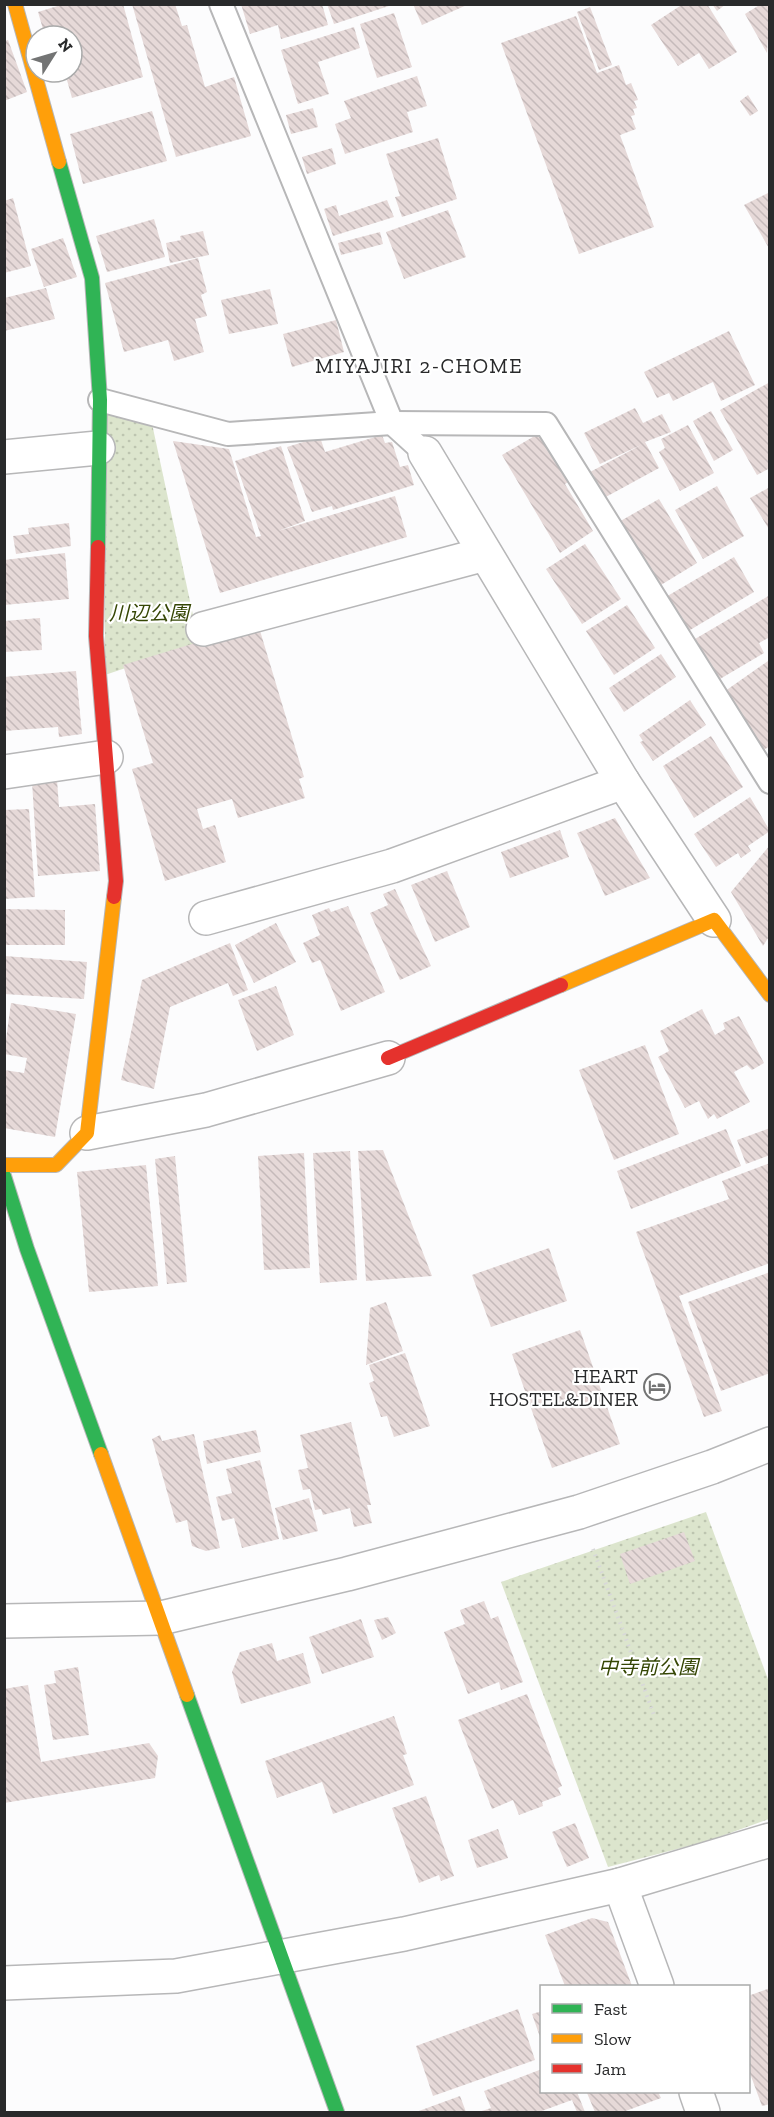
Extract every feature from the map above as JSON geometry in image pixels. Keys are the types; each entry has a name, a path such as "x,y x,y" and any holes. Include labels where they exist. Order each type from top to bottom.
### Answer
{"street":[{"path":"15,4 92,278 99,399 96,636 116,881 87,1133"},
{"path":"4,457 98,448"},
{"path":"425,453 623,782 714,920 763,988"},
{"path":"203,629 485,554"},
{"path":"4,771 106,757"},
{"path":"206,918 392,866 623,782"},
{"path":"4,1164 56,1166 87,1133 206,1110 388,1058 714,920"},
{"path":"4,1176 27,1249 337,2112"},
{"path":"4,1621 161,1618 347,1574 579,1512 712,1467 770,1444"},
{"path":"4,1983 176,1976 404,1934 620,1885 770,1840"},
{"path":"620,1885 657,1985"}],"lane":[{"path":"221,4 392,423 425,453"},
{"path":"99,399 228,434 392,423 546,424 770,782"},
{"path":"763,988 770,960"}],"path":[{"path":"579,1512 654,1715"}],"green space":[{"name":"川辺公園","path":"105,406 151,419 199,643 105,675"},
{"name":"中寺前公園","path":"706,1512 769,1682 769,1819 708,1841 608,1867 501,1582"}],"building":[{"path":"64,4 123,4 143,77 72,98 68,84 84,84 84,24 42,24 38,12"},
{"path":"132,4 175,4 182,26 187,25 205,87 234,77 251,136 176,157"},
{"path":"241,4 322,4 328,25 281,39 278,25 250,34"},
{"path":"327,4 392,4 392,5 334,24"},
{"path":"413,4 469,4 422,25"},
{"path":"683,4 707,4 737,52 709,69 699,53 678,66 651,25"},
{"path":"712,4 726,4 717,11"},
{"path":"761,4 770,4 767,53 745,14"},
{"path":"590,7 612,65 599,70 577,12"},
{"path":"394,13 412,67 377,78 360,24"},
{"path":"576,16 597,73 619,65 626,85 631,83 638,100 634,101 637,108 633,109 635,115 631,116 636,129 620,135 654,227 579,254 501,43"},
{"path":"354,27 360,48 318,62 329,94 298,104 281,50"},
{"path":"8,40 27,92 4,101 4,41"},
{"path":"417,76 427,106 407,112 413,132 345,154 335,124 351,118 344,101"},
{"path":"748,95 758,111 750,116 740,101"},
{"path":"313,108 318,127 291,134 286,115"},
{"path":"152,111 167,161 83,184 70,134"},
{"path":"438,138 457,199 402,217 395,197 400,196 386,154"},
{"path":"332,148 336,164 307,174 302,157"},
{"path":"770,192 770,250 744,205"},
{"path":"13,198 31,266 4,273 4,201"},
{"path":"387,200 394,217 333,236 324,209 336,205 339,216"},
{"path":"448,210 466,257 404,279 386,232"},
{"path":"154,219 165,257 107,272 96,236"},
{"path":"203,231 209,255 170,263 166,243 181,240 180,236"},
{"path":"380,232 383,244 341,255 338,243"},
{"path":"63,238 77,277 44,287 31,249"},
{"path":"198,258 207,292 201,295 207,316 195,319 204,352 174,361 168,340 124,352 105,283"},
{"path":"46,288 55,319 4,331 4,298"},
{"path":"270,289 278,324 229,334 221,300"},
{"path":"336,320 344,352 292,367 283,334"},
{"path":"729,331 755,385 721,401 713,382 673,401 669,393 657,398 644,372"},
{"path":"770,382 770,468 757,475 720,410"},
{"path":"635,408 643,423 662,414 671,432 645,442 659,468 604,498 590,472 641,445 600,464 584,433"},
{"path":"711,411 733,450 714,461 693,421"},
{"path":"688,425 714,473 680,491 659,452 665,448 661,439"},
{"path":"538,434 568,482 565,484 593,531 560,553 502,455"},
{"path":"382,435 385,443 392,442 400,467 408,465 414,485 333,510 332,506 312,512 287,447 320,437 325,452"},
{"path":"173,441 229,449 256,537 261,536 235,461 281,446 305,521 278,531 395,496 407,537 220,593"},
{"path":"717,486 744,536 703,559 675,510"},
{"path":"770,487 770,531 750,498"},
{"path":"659,499 697,563 656,588 617,523"},
{"path":"69,523 71,546 16,554 13,536 29,534 28,528"},
{"path":"585,544 621,599 582,624 546,569"},
{"path":"65,553 69,599 4,605 4,560"},
{"path":"734,557 754,592 685,633 664,598"},
{"path":"770,595 770,637 759,643 764,653 720,679 695,639"},
{"path":"627,605 655,648 614,675 586,631"},
{"path":"40,618 42,650 4,652 4,621"},
{"path":"258,624 304,777 299,779 305,798 238,818 232,799 197,809 203,829 215,825 226,862 165,881 132,769 153,763 123,665"},
{"path":"661,654 676,677 624,712 609,688"},
{"path":"768,661 770,746 759,753 718,696"},
{"path":"76,671 82,734 59,737 58,727 4,731 4,677"},
{"path":"690,700 706,725 653,761 640,742 643,741 639,735"},
{"path":"711,736 743,787 694,818 663,766"},
{"path":"57,780 59,807 95,804 100,871 38,876 32,782"},
{"path":"750,797 770,831 748,846 751,851 741,858 738,853 716,867 694,834"},
{"path":"29,809 35,897 4,899 4,810"},
{"path":"615,818 650,878 605,896 577,833"},
{"path":"560,830 569,857 510,878 501,852"},
{"path":"770,845 770,935 763,946 731,892"},
{"path":"447,871 470,927 435,942 411,885"},
{"path":"395,889 431,966 400,980 370,913 388,905 383,894"},
{"path":"348,906 385,992 341,1011 320,960 312,963 303,943 320,935 312,915 329,908 331,912"},
{"path":"4,909 65,910 65,945 4,945"},
{"path":"276,923 296,962 254,983 235,945"},
{"path":"230,943 248,990 233,996 228,983 170,1007 154,1089 121,1080 142,980"},
{"path":"4,956 87,962 84,999 4,994"},
{"path":"276,986 294,1035 257,1051 238,1000"},
{"path":"11,1003 76,1014 55,1137 4,1128 4,1070 24,1073 27,1058 4,1054"},
{"path":"702,1009 715,1035 725,1029 723,1023 739,1016 764,1063 752,1070 747,1065 734,1072 750,1102 717,1119 714,1114 708,1119 699,1101 685,1108 658,1057 669,1051 660,1031"},
{"path":"645,1045 679,1134 614,1160 579,1070"},
{"path":"770,1128 770,1155 746,1164 737,1140"},
{"path":"726,1129 741,1166 631,1209 617,1171"},
{"path":"383,1150 432,1276 366,1281 358,1151"},
{"path":"350,1151 357,1280 320,1283 313,1153"},
{"path":"304,1153 310,1268 264,1270 258,1156"},
{"path":"175,1156 187,1282 167,1284 155,1159"},
{"path":"770,1163 770,1263 679,1296 722,1411 704,1417 636,1232 729,1199 722,1181"},
{"path":"146,1165 158,1286 89,1292 77,1172"},
{"path":"549,1248 567,1301 491,1327 472,1275"},
{"path":"770,1272 770,1373 721,1391 688,1302"},
{"path":"386,1302 403,1351 366,1365 370,1308"},
{"path":"580,1330 620,1444 552,1468 512,1354"},
{"path":"405,1353 430,1426 394,1437 387,1416 381,1417 369,1383 374,1381 369,1365"},
{"path":"351,1422 371,1505 367,1505 372,1523 354,1527 350,1508 323,1515 321,1509 315,1510 310,1489 303,1490 298,1470 308,1468 300,1435"},
{"path":"256,1430 261,1452 207,1464 203,1441"},
{"path":"194,1434 220,1548 206,1551 192,1546 187,1520 176,1523 152,1439 160,1435 162,1441"},
{"path":"260,1460 279,1539 242,1548 234,1518 222,1521 216,1497 232,1493 226,1469"},
{"path":"309,1498 318,1531 283,1540 275,1508"},
{"path":"684,1532 695,1561 630,1584 620,1554"},
{"path":"484,1601 491,1619 498,1616 523,1682 501,1690 499,1682 468,1694 444,1632 465,1624 460,1610"},
{"path":"388,1617 396,1633 382,1640 374,1620"},
{"path":"361,1619 374,1657 322,1674 309,1637"},
{"path":"272,1643 277,1661 303,1653 311,1683 241,1704 232,1672 240,1652"},
{"path":"78,1667 89,1735 53,1740 44,1685 56,1683 54,1671"},
{"path":"28,1685 41,1762 149,1743 158,1756 155,1778 4,1803 4,1689"},
{"path":"527,1694 562,1786 558,1788 561,1795 542,1802 543,1806 519,1815 513,1800 492,1809 458,1720"},
{"path":"394,1716 407,1754 403,1755 414,1785 333,1814 322,1782 277,1798 265,1761"},
{"path":"426,1796 454,1876 441,1881 439,1875 419,1883 392,1808"},
{"path":"575,1823 589,1858 567,1867 552,1832"},
{"path":"498,1829 508,1858 477,1868 468,1840"},
{"path":"592,1918 608,1922 632,1985 565,1985 545,1935"},
{"path":"770,1988 770,2104 762,2106 750,2073 750,1995"},
{"path":"518,2009 535,2060 433,2096 416,2046"},
{"path":"540,2012 540,2037 532,2014"},
{"path":"540,2070 540,2093 577,2093 585,2112 577,2112 572,2100 539,2112 479,2112 491,2108 484,2091"},
{"path":"587,2093 658,2093 661,2098 623,2112 595,2112"},
{"path":"460,2096 466,2112 416,2112"}],"traffic: fast":[{"path":"59,162 92,278 100,400 98,547"},
{"path":"4,1176 27,1249 101,1454"},
{"path":"187,1695 337,2112"}],"traffic: slow":[{"path":"15,4 59,162"},
{"path":"4,1165 56,1165 87,1133 114,897"},
{"path":"561,985 714,920 770,995"},
{"path":"101,1454 187,1695"}],"traffic: jam":[{"path":"98,547 96,636 116,881 114,897"},
{"path":"388,1058 561,985"}],"place":[{"name":"HEART HOSTEL&DINER","path":"657,1387"}],"district":[{"name":"MIYAJIRI 2-CHOME","path":"419,365"}]}
